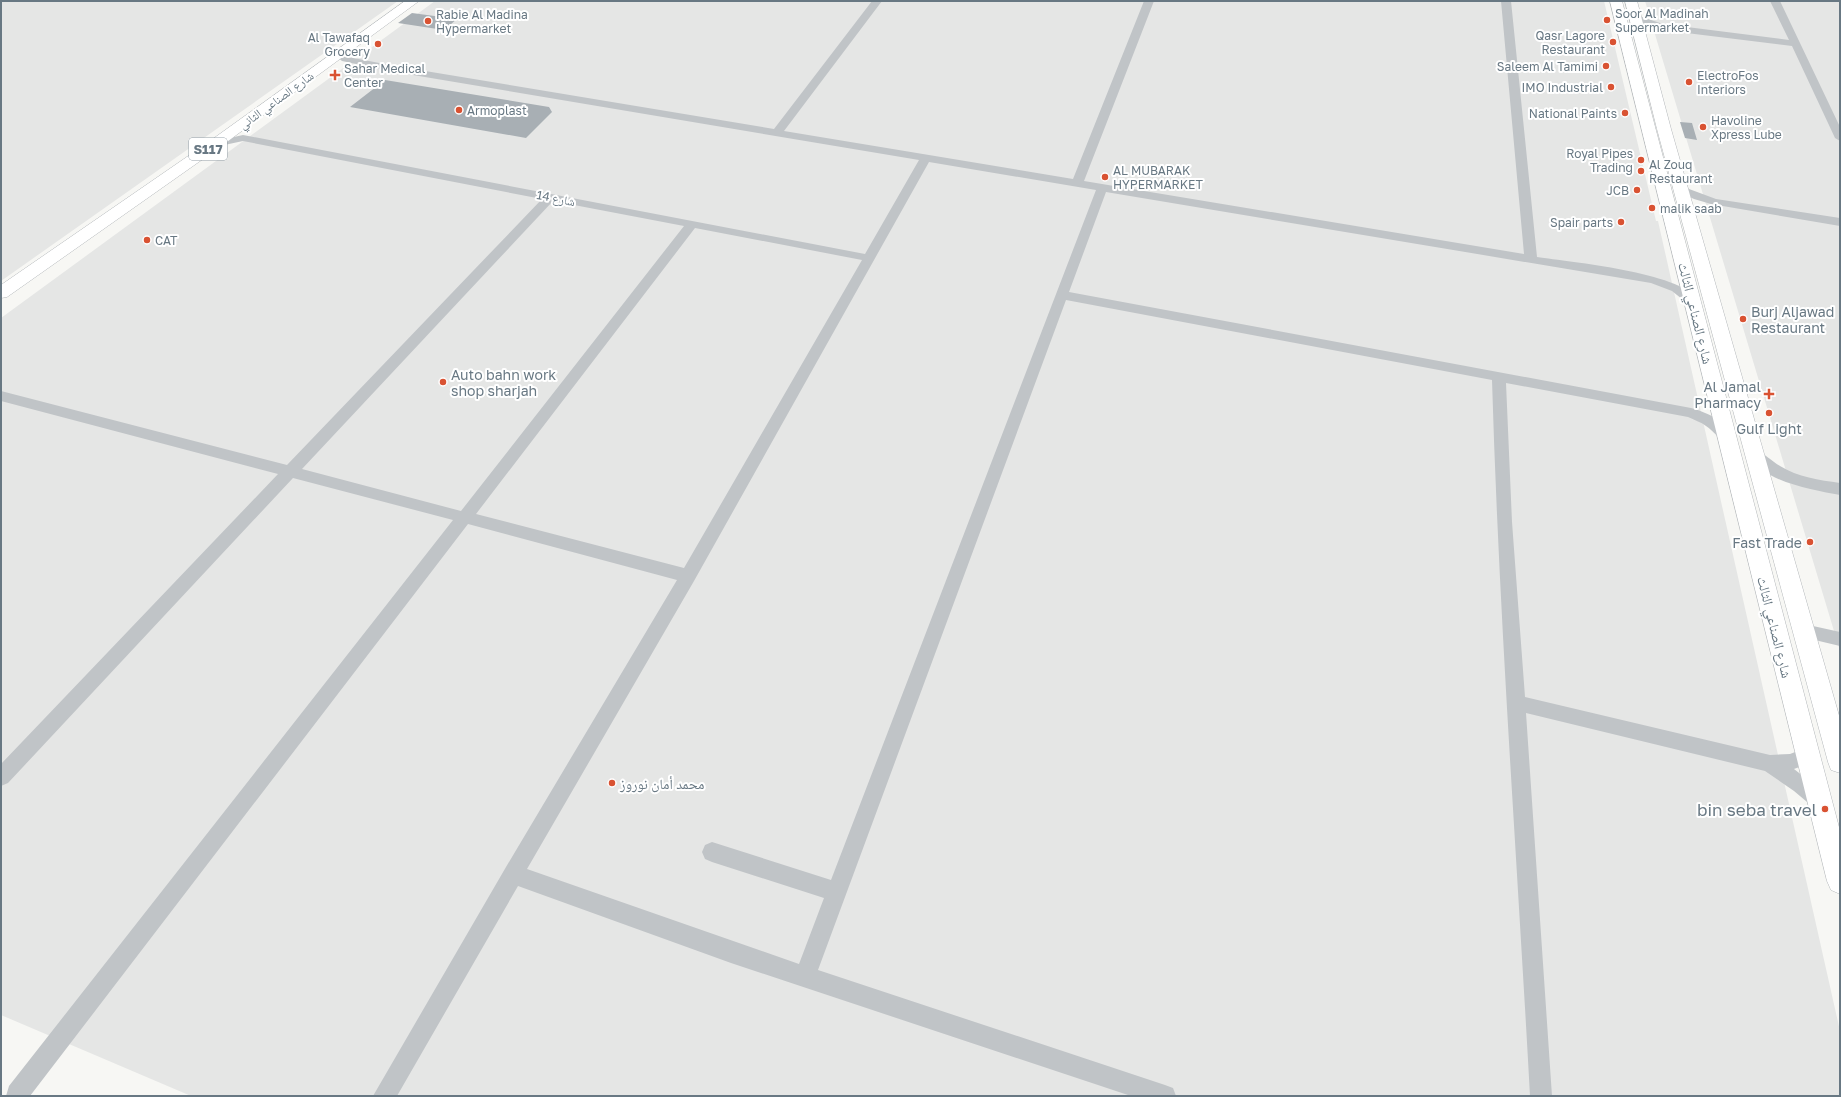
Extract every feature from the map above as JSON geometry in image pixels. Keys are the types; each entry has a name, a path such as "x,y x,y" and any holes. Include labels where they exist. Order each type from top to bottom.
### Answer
{"main road":[{"name":"شارع الصناعي الثاني","path":"1,282 401,1"},
{"name":"شارع الصناعي الثاني","path":"1,293 215,144 239,134 326,63 345,56 413,1"},
{"name":"شارع الصناعي الثالث","path":"1631,1 1628,17 1630,54 1840,881"},
{"name":"شارع الصناعي الثالث","path":"1628,17 1650,73 1840,762"},
{"path":"1630,54 1638,56 1644,68 1650,73"}],"street":[{"path":"777,133 877,1"},
{"path":"1077,184 1150,1"},
{"path":"1506,1 1531,260"},
{"path":"1775,1 1840,138"},
{"path":"1628,17 1649,28 1662,27 1795,44"},
{"path":"345,56 777,133 1654,280 1676,288 1692,300"},
{"name":"شارع 14","path":"239,134 550,197 869,258"},
{"path":"384,1096 688,576 926,158"},
{"path":"805,976 1102,188"},
{"path":"1681,189 1698,197 1715,202 1840,222"},
{"path":"1,777 550,197"},
{"path":"1686,207 1702,202 1715,202"},
{"path":"17,1094 692,224"},
{"path":"1654,280 1674,278 1681,275 1685,270"},
{"path":"1062,295 1691,413 1711,422 1726,435"},
{"path":"1499,377 1504,522 1541,1096"},
{"path":"1,396 688,576"},
{"path":"1691,413 1707,410 1719,404"},
{"path":"1756,456 1776,471 1802,482 1840,490"},
{"path":"1766,492 1777,485 1802,482"},
{"path":"1804,630 1840,639"},
{"path":"1516,704 1770,764 1791,762 1808,755"},
{"path":"1770,764 1801,785 1820,801"},
{"path":"712,852 836,892"},
{"path":"513,874 731,952 1165,1096"}],"shaded area":[{"path":"1,1 398,1 1,281"},
{"path":"435,1 1604,1 1656,221 1658,221 1840,1031 1840,1096 191,1096 1,1015 1,318"},
{"path":"1645,1 1840,1 1840,651"}],"building":[{"name":"Rabie Al Madina Hypermarket","path":"412,13 457,19 444,30 398,23"},
{"name":"Armoplast","path":"385,80 549,107 552,112 526,138 350,107"},
{"path":"1680,122 1692,123 1697,140 1685,138"}],"place":[{"name":"Soor Al Madinah Supermarket","path":"1607,20"},
{"name":"Rabie Al Madina Hypermarket","path":"428,21"},
{"name":"Qasr Lagore Restaurant","path":"1613,42"},
{"name":"Al Tawafaq Grocery","path":"378,44"},
{"name":"Saleem Al Tamimi","path":"1606,66"},
{"name":"Sahar Medical Center","path":"335,75"},
{"name":"ElectroFos Interiors","path":"1689,82"},
{"name":"IMO Industrial","path":"1611,87"},
{"name":"Armoplast","path":"459,110"},
{"name":"National Paints","path":"1625,113"},
{"name":"Havoline Xpress Lube","path":"1703,127"},
{"name":"Royal Pipes Trading","path":"1641,160"},
{"name":"Al Zouq Restaurant","path":"1641,171"},
{"name":"AL MUBARAK HYPERMARKET","path":"1105,177"},
{"name":"JCB","path":"1637,190"},
{"name":"malik saab","path":"1652,208"},
{"name":"Spair parts","path":"1621,222"},
{"name":"CAT","path":"147,240"},
{"name":"Burj Aljawad Restaurant","path":"1743,319"},
{"name":"Auto bahn work shop sharjah","path":"443,382"},
{"name":"Al Jamal Pharmacy","path":"1769,394"},
{"name":"Gulf Light","path":"1769,413"},
{"name":"Fast Trade","path":"1810,542"},
{"name":"محمد أمان نوروز","path":"612,783"},
{"name":"bin seba travel","path":"1825,809"}]}
